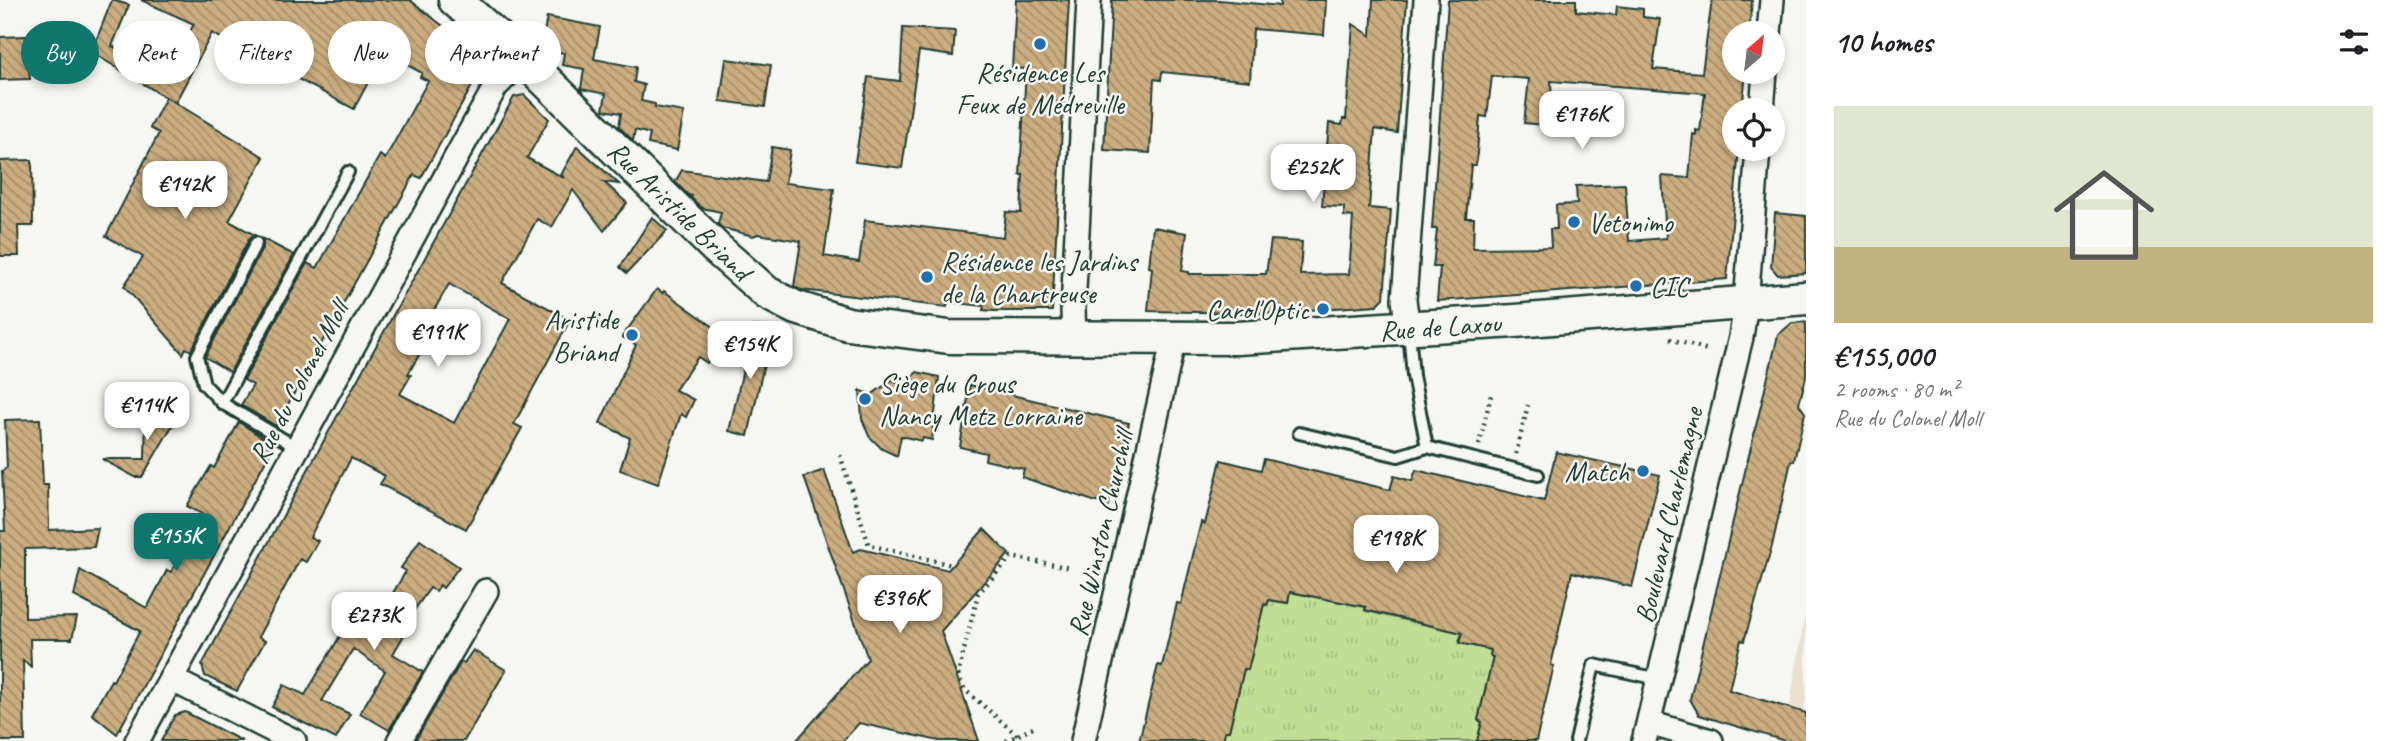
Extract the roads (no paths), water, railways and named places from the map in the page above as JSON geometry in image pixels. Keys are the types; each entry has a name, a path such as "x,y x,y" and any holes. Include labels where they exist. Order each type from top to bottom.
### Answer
{"main road":[{"name":"Rue Aristide Briand","path":"455,0 479,21"},
{"name":"Rue Aristide Briand","path":"549,84 716,248 777,299 810,313 848,324 949,337 1074,338"},
{"name":"Rue de Laxou","path":"1074,338 1237,338 1806,298"}],"street":[{"path":"1074,338 1073,309 1089,0"},
{"path":"1408,328 1404,300 1426,0"},
{"path":"1770,21 1772,0"},
{"name":"Rue du Colonel Moll","path":"137,741 296,447 498,84"},
{"name":"Boulevard Charlemagne","path":"1647,732 1738,351 1746,303 1757,161"},
{"name":"Rue Winston Churchill","path":"1083,741 1174,338"},
{"path":"399,741 486,591"},
{"path":"171,679 294,741"},
{"path":"1647,732 1711,741"}],"lane":[{"path":"222,403 348,172"},
{"path":"256,243 197,356 204,384 222,403 296,447"},
{"path":"1408,328 1413,376 1427,447"},
{"path":"1299,433 1398,456 1427,447 1538,475"},
{"path":"1576,741 1594,665 1659,679"}],"place":[{"name":"Résidence Les Feux de Médreville","path":"1040,44"},
{"name":"Vetonimo","path":"1574,222"},
{"name":"Résidence les Jardins de la Chartreuse","path":"927,277"},
{"name":"CIC","path":"1636,286"},
{"name":"Carol'Optic","path":"1323,309"},
{"name":"Aristide Briand","path":"632,335"},
{"name":"Siège du Crous Nancy Metz Lorraine","path":"865,399"},
{"name":"Match","path":"1643,471"}]}
